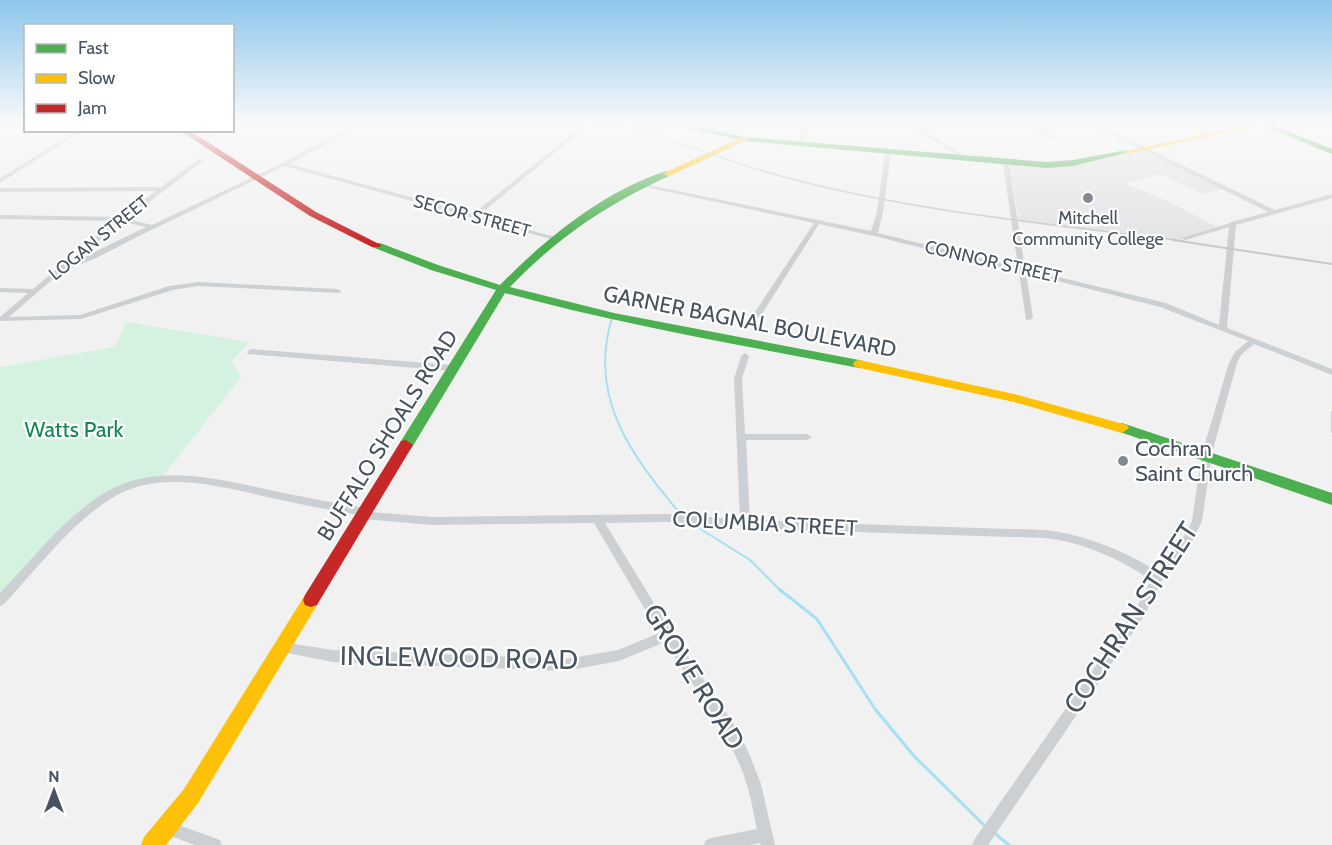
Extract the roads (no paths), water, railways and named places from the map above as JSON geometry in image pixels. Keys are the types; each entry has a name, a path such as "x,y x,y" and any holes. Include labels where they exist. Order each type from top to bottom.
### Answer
{"main road":[{"name":"GARNER BAGNAL BOULEVARD","path":"234,162 302,207 371,242 502,289 612,317 1006,394 1100,419 1207,453 1332,499"},
{"name":"BUFFALO SHOALS ROAD","path":"152,845 191,796 502,289 554,238 591,212 695,162"},
{"path":"999,162 1061,165 1074,162"}],"street":[{"path":"0,181 30,162"},
{"name":"LOGAN STREET","path":"1,319 120,219 198,162"},
{"path":"59,270 81,263 153,226 291,162"},
{"path":"474,216 540,162"},
{"path":"874,234 880,212 887,162"},
{"path":"1171,162 1273,212"},
{"path":"1006,163 1029,318"},
{"name":"SECOR STREET","path":"286,165 554,238"},
{"name":"CONNOR STREET","path":"644,186 874,234 1163,305 1332,372"},
{"path":"0,190 161,189"},
{"path":"1185,238 1332,196"},
{"path":"0,217 120,219 153,226"},
{"path":"757,315 817,222"},
{"path":"1224,328 1233,223"},
{"path":"1,319 81,317 172,288 198,284 337,291"},
{"path":"0,290 34,291"},
{"name":"COCHRAN STREET","path":"979,845 1140,612 1158,578 1188,539 1197,521 1207,453 1233,363 1238,354 1253,341"},
{"path":"251,352 452,369"},
{"path":"745,356 738,379 745,523"},
{"path":"741,437 807,437"},
{"name":"COLUMBIA STREET","path":"0,601 77,521 110,495 134,485 159,480 206,482 364,513 432,521 666,518 1059,535 1080,539 1112,550 1158,578"},
{"name":"GROVE ROAD","path":"597,519 667,635 728,728 743,756 754,784 766,840"},
{"name":"INGLEWOOD ROAD","path":"282,646 333,656 566,664 619,655 667,635"},
{"path":"167,828 215,845"},
{"path":"711,845 766,840"}],"waterway":[{"path":"612,318 606,347 606,375 610,401 619,425 632,449 682,516"},
{"path":"1332,412 1332,432"},
{"path":"691,523 750,560 779,589"},
{"path":"779,589 817,619 875,709 914,756 986,827"},
{"path":"993,832 1009,845"}],"railway":[{"path":"735,162 833,189 933,208 1184,241"},
{"path":"1173,240 1332,264"}],"place":[{"name":"Mitchell Community College","path":"1088,198"},
{"name":"Cochran Saint Church","path":"1123,461"}],"park label":[{"name":"Watts Park","path":"74,429"}]}
